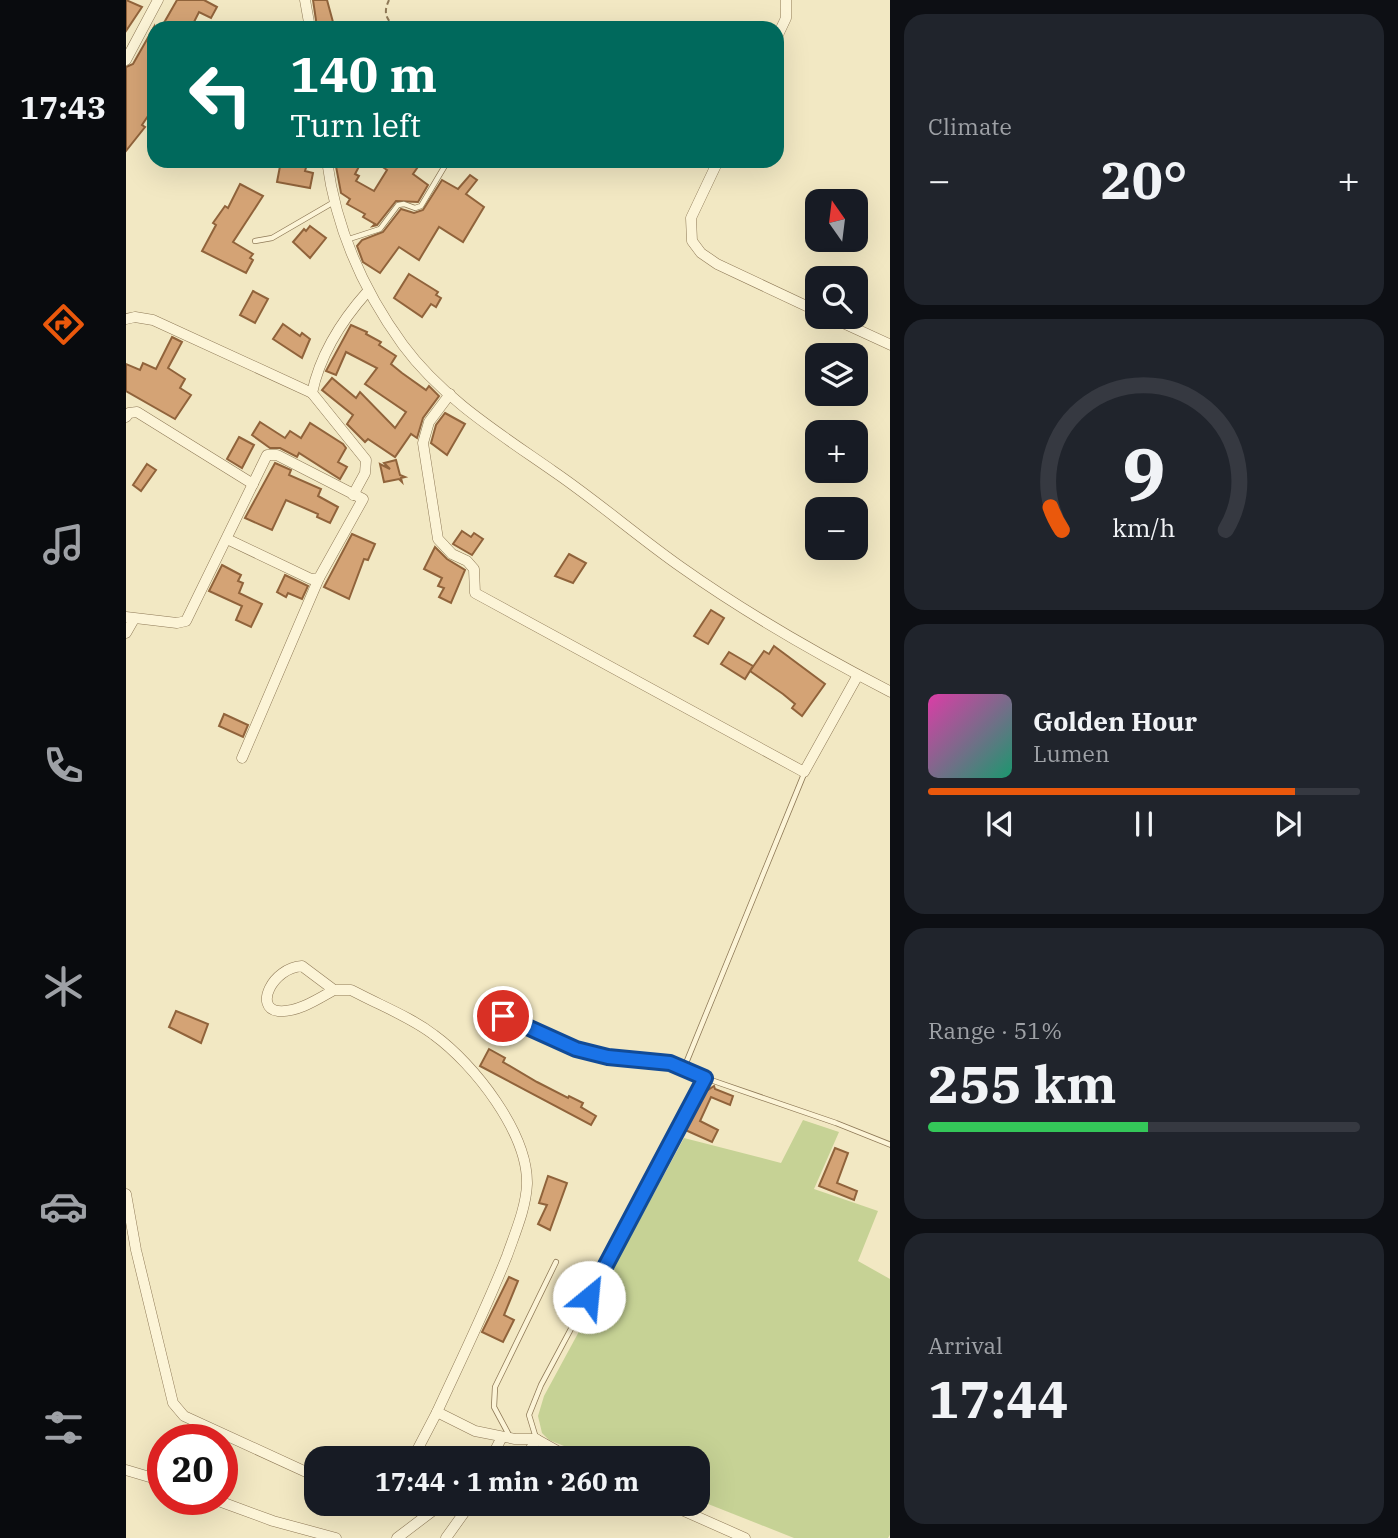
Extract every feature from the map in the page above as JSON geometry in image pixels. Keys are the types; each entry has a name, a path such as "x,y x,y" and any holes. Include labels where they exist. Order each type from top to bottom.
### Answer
{"street":[{"path":"126,60 158,0"},
{"path":"305,0 309,21"},
{"path":"784,22 786,0"},
{"path":"328,168 334,202 346,240 368,291 389,326 422,368 510,443 554,471 683,568 858,675 890,691"},
{"path":"715,168 691,218 692,241 701,253 717,264 805,305"},
{"path":"312,393 315,379 343,319 368,291"},
{"path":"126,310 131,318 153,320 312,393 366,460 365,473 353,495"},
{"path":"856,329 890,345"},
{"path":"450,394 429,422 423,443 438,539 452,554 467,561 474,569 475,593 804,772 858,675"},
{"path":"126,417 129,413 137,412 253,484"},
{"path":"126,633 130,618 177,623 186,621 270,453 363,499 318,578 242,758"},
{"path":"227,539 311,579 318,578"},
{"path":"334,990 302,966 285,970 272,983 267,994 269,1006 281,1011 308,1004 334,990 351,990 431,1032 461,1056 507,1122 526,1161 525,1202 514,1238 493,1290 419,1446"},
{"path":"126,1194 136,1250 173,1403 184,1416 304,1471"},
{"path":"437,1412 475,1431 515,1439 536,1439 549,1446"},
{"path":"497,1446 502,1437"},
{"path":"532,1446 536,1439"},
{"path":"126,1470 147,1476"},
{"path":"238,1508 273,1521 336,1538"},
{"path":"397,1538 426,1516"},
{"path":"446,1538 462,1516"},
{"path":"695,1516 745,1538"}],"lane":[{"path":"346,240 380,229 398,205 415,208 421,206 444,168"},
{"path":"256,241 271,238 334,202"},
{"path":"684,1068 804,772"},
{"path":"503,1016 576,1049 608,1057 655,1060 684,1068 705,1078 836,1123 890,1146"},
{"path":"536,1439 529,1415 541,1385 705,1078"},
{"path":"515,1439 506,1433 494,1407 495,1387 556,1262"}],"path":[{"path":"389,21 385,11 390,0"}],"green space":[{"path":"803,1120 839,1132 814,1189 878,1211 858,1261 890,1279 888,1538 794,1538 710,1505 710,1446 564,1446 549,1440 542,1433 538,1416 544,1396 684,1138 781,1163"}],"building":[{"path":"126,0 142,7 126,31"},
{"path":"177,0 204,0 217,7 211,18 199,12 194,21 165,21"},
{"path":"313,0 327,0 333,21 316,21"},
{"path":"147,39 147,118 142,125 145,127 126,151 126,67 133,64"},
{"path":"280,168 306,168 305,171 313,173 310,188 277,182"},
{"path":"336,168 358,168 355,174 359,176 356,181 374,191 387,170 384,168 417,168 413,174 428,185 418,202 396,201 377,225 373,226 375,224 363,217 365,214 347,204 350,199 341,193"},
{"path":"470,175 477,180 466,194 484,207 463,242 439,227 419,260 399,247 380,273 363,262 357,246 362,240 383,232 401,209 414,213 423,210 442,180 458,189"},
{"path":"240,184 263,196 233,242 253,254 246,273 202,251 216,225 213,223 225,206 228,208"},
{"path":"310,226 326,238 310,258 293,242"},
{"path":"409,274 438,292 436,295 441,298 436,307 431,304 422,317 394,298"},
{"path":"253,291 268,299 255,323 240,315"},
{"path":"283,324 300,336 302,333 310,339 302,358 273,339"},
{"path":"351,325 381,342 379,345 396,356 391,364 426,390 429,386 439,396 423,418 417,438 411,434 395,457 368,439 365,442 347,424 353,415 322,390 332,378 356,398 360,392 395,428 406,412 365,384 377,368 346,352 336,375 326,371"},
{"path":"172,337 182,342 168,368 185,379 180,388 191,395 175,419 126,391 126,364 140,370 143,363 156,369"},
{"path":"445,413 465,424 447,455 431,443 436,425"},
{"path":"260,422 285,438 290,431 301,438 310,423 343,444 346,448 338,462 347,467 340,479 299,453 297,457 280,448 270,448 252,435"},
{"path":"239,437 254,445 242,468 227,459"},
{"path":"396,460 400,475 405,477 401,478 402,482 399,479 384,482 380,464 390,469 384,463"},
{"path":"275,463 291,470 289,475 321,489 318,496 338,507 330,523 317,517 318,514 286,500 272,530 245,518"},
{"path":"147,464 156,470 141,491 133,485"},
{"path":"462,531 471,537 474,533 483,539 472,555 453,544"},
{"path":"352,534 375,544 368,560 364,559 349,599 324,587"},
{"path":"435,547 447,559 465,570 451,603 439,597 444,588 438,586 442,578 424,569"},
{"path":"569,554 586,563 573,583 555,576"},
{"path":"222,565 241,575 238,581 243,583 239,593 262,604 251,627 236,620 242,606 209,591"},
{"path":"285,575 308,586 302,599 288,593 286,597 277,592"},
{"path":"711,610 724,618 708,644 694,636"},
{"path":"774,646 825,684 802,716 792,708 795,704 750,671 764,651 769,654"},
{"path":"729,652 753,666 745,679 721,664"},
{"path":"224,714 248,725 243,737 219,726"},
{"path":"176,1011 208,1024 201,1043 169,1027"},
{"path":"489,1049 505,1058 503,1062 537,1082 583,1103 581,1107 596,1116 591,1125 480,1066"},
{"path":"714,1086 715,1089 733,1096 730,1105 711,1097 700,1121 718,1130 712,1142 683,1129 702,1094"},
{"path":"835,1148 848,1153 837,1183 857,1191 854,1200 819,1186"},
{"path":"548,1176 567,1183 550,1230 538,1224 547,1205 539,1203"},
{"path":"509,1277 518,1281 504,1315 514,1320 503,1342 482,1332"}],"route":[{"path":"503,1016 576,1049 608,1057 670,1063 705,1078 589,1297"}]}
